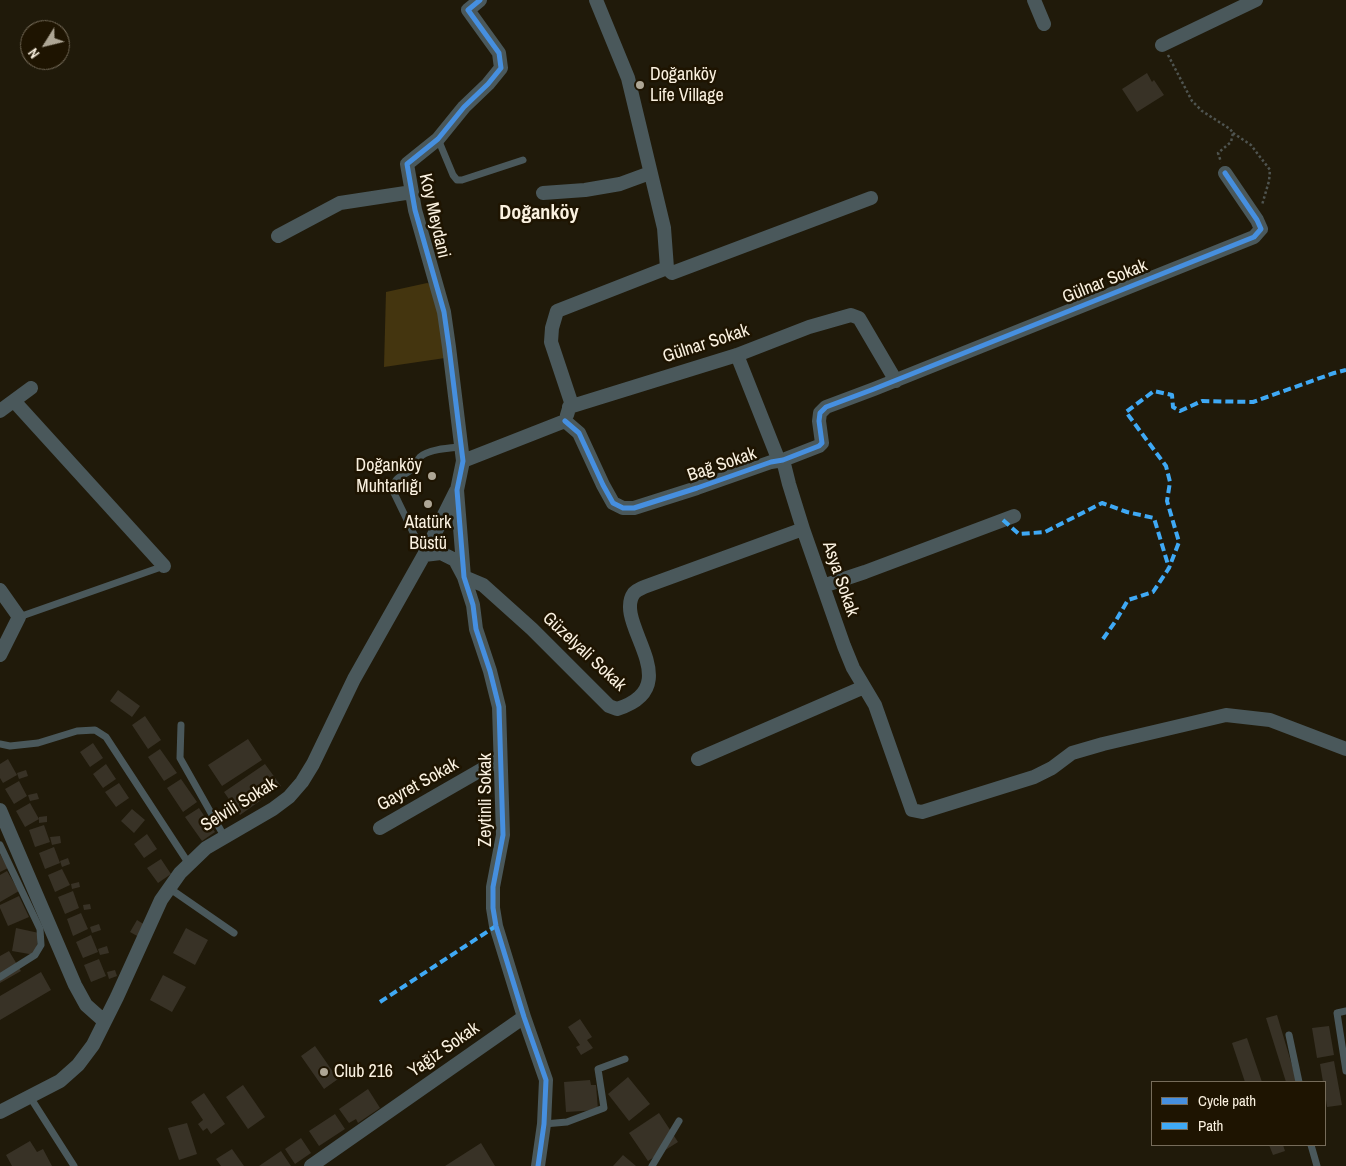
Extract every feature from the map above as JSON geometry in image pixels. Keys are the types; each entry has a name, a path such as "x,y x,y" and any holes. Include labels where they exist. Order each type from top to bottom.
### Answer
{"street":[{"name":"Koy Meydani","path":"463,461 444,312 415,210 408,164 438,139 464,107 488,84 501,68 499,53 468,10 480,0"},
{"path":"596,0 628,78 664,228 667,268 672,273 871,198"},
{"path":"1034,0 1044,24"},
{"path":"1162,45 1256,0"},
{"path":"543,193 585,190 620,184 650,173"},
{"path":"1225,173 1257,220"},
{"path":"278,236 340,203 412,192"},
{"name":"Gülnar Sokak","path":"569,407 737,355 810,327 851,315 859,318 896,381 1254,237 1260,229 1257,220"},
{"path":"463,461 565,421 571,402 551,342 552,328 557,311 667,268"},
{"name":"Asya Sokak","path":"737,355 781,460 846,653 875,705 912,810 922,812 1034,777 1052,768 1072,753 1226,715 1270,720 1346,749"},
{"name":"Bağ Sokak","path":"565,421 579,433 613,503 623,508 634,508 819,446 822,444 819,421 820,413 826,407 896,381"},
{"path":"0,411 32,388"},
{"path":"14,401 164,566"},
{"name":"Zeytinli Sokak","path":"463,461 457,490 464,578 473,606 476,629 490,671 499,707 503,834 493,887 493,908 496,926 524,1017 546,1080 544,1124 538,1166"},
{"name":"Selvili Sokak","path":"0,1112 60,1081 78,1065 93,1045 118,996 161,900 189,864 206,848 224,836 273,809 289,797 302,782 313,764 354,679 424,555 457,490"},
{"path":"823,586 1014,516"},
{"name":"Güzelyali Sokak","path":"464,578 483,584 610,706 618,709 636,701 643,695 647,686 646,658 630,607 631,599 635,592 644,587 803,529"},
{"path":"424,555 441,553 455,560 464,578"},
{"path":"0,590 19,617 0,655"},
{"path":"698,759 864,687"},
{"name":"Gayret Sokak","path":"380,828 500,759"},
{"path":"0,810 74,985 86,1005 104,1021"},
{"name":"Yağiz Sokak","path":"311,1166 524,1017"}],"lane":[{"path":"438,139 456,180 462,180 522,160"},
{"path":"424,555 394,493 395,481 414,468 418,459 423,454 442,448 461,447"},
{"path":"19,617 164,566"},
{"path":"181,725 180,758 224,836"},
{"path":"0,744 10,746 38,742 77,731 95,730 106,737 189,864"},
{"path":"0,846 40,929 40,945 35,955 0,977"},
{"path":"169,888 234,933"},
{"path":"1346,1011 1337,1013 1346,1071"},
{"path":"1289,1035 1299,1081"},
{"path":"544,1124 567,1122 604,1108 598,1069 625,1059"},
{"path":"30,1097 74,1166"},
{"path":"652,1166 680,1121"},
{"path":"1311,1146 1317,1166"}],"path":[{"path":"1162,45 1192,100 1202,111 1251,145 1270,170 1269,181 1257,220"},
{"path":"1225,173 1218,154 1231,142 1233,133"}],"shaded area":[{"path":"427,283 434,285 445,358 384,367 386,292"}],"building":[{"path":"1147,73 1152,82 1154,80 1164,95 1137,112 1122,89"},
{"path":"118,690 140,706 132,717 110,701"},
{"path":"145,716 161,740 148,749 132,725"},
{"path":"248,739 262,760 222,786 208,765"},
{"path":"93,743 103,758 90,767 80,752"},
{"path":"160,749 177,773 164,781 148,757"},
{"path":"8,759 17,775 3,783 0,778 0,764"},
{"path":"106,764 116,779 103,788 93,774"},
{"path":"265,764 281,786 240,815 224,792"},
{"path":"26,770 28,776 19,779 17,773"},
{"path":"181,779 197,802 183,812 167,788"},
{"path":"19,781 27,796 14,804 5,789"},
{"path":"119,783 129,798 116,807 105,792"},
{"path":"37,793 39,799 30,801 28,795"},
{"path":"30,803 39,819 25,827 16,811"},
{"path":"199,808 215,832 202,841 185,817"},
{"path":"132,809 145,820 134,833 121,821"},
{"path":"47,816 47,822 39,823 39,817"},
{"path":"44,825 50,842 35,847 29,830"},
{"path":"147,834 157,849 144,858 134,844"},
{"path":"60,836 61,843 52,845 50,837"},
{"path":"54,847 60,863 45,869 39,853"},
{"path":"0,854 8,868 0,872"},
{"path":"68,858 70,864 62,867 60,861"},
{"path":"161,859 171,874 158,883 147,868"},
{"path":"62,869 70,885 55,892 48,875"},
{"path":"7,871 19,891 0,902 0,875"},
{"path":"79,882 80,887 72,889 71,884"},
{"path":"73,891 79,908 65,914 58,897"},
{"path":"19,896 29,917 8,926 0,905"},
{"path":"90,904 91,909 84,910 83,905"},
{"path":"81,913 88,929 73,936 67,919"},
{"path":"137,920 145,925 139,937 130,932"},
{"path":"99,924 101,930 92,933 90,927"},
{"path":"16,928 39,933 35,955 12,951"},
{"path":"186,928 208,940 195,965 173,953"},
{"path":"91,935 98,952 83,958 76,942"},
{"path":"107,946 109,953 100,955 98,949"},
{"path":"9,951 21,971 0,983 0,956"},
{"path":"99,959 106,976 91,982 84,965"},
{"path":"115,970 117,976 109,979 107,972"},
{"path":"41,972 51,990 0,1020 0,996"},
{"path":"163,975 186,987 172,1012 150,1000"},
{"path":"1277,1015 1297,1081 1286,1081 1266,1018"},
{"path":"580,1019 592,1037 587,1040 593,1048 581,1055 576,1047 580,1045 568,1027"},
{"path":"1329,1026 1334,1055 1317,1058 1312,1028"},
{"path":"1247,1038 1262,1081 1245,1081 1232,1043"},
{"path":"315,1046 338,1079 324,1089 301,1056"},
{"path":"1334,1061 1342,1105 1327,1107 1326,1081 1323,1081 1320,1064"},
{"path":"628,1077 650,1104 629,1121 608,1094"},
{"path":"590,1080 591,1085 596,1085 598,1110 566,1112 564,1082"},
{"path":"243,1085 265,1117 248,1129 226,1097"},
{"path":"368,1089 380,1108 358,1123 356,1119 349,1123 339,1109"},
{"path":"204,1093 225,1124 211,1134 207,1128 203,1131 198,1124 203,1120 191,1102"},
{"path":"659,1113 678,1142 648,1161 629,1133"},
{"path":"335,1114 345,1129 319,1146 309,1131"},
{"path":"187,1123 197,1154 179,1160 168,1128"},
{"path":"301,1138 311,1153 295,1164 285,1149"},
{"path":"30,1141 37,1152 43,1149 52,1166 12,1166 6,1155"},
{"path":"481,1143 495,1166 445,1166"},
{"path":"1269,1146 1283,1146 1285,1151 1273,1155"},
{"path":"232,1149 244,1166 221,1166 216,1159"},
{"path":"281,1151 291,1166 259,1166"},
{"path":"623,1155 636,1166 613,1166"}],"marked path":[{"path":"1103,639 1128,600 1153,592 1169,568 1179,542 1167,501 1170,482 1166,466 1126,412 1154,391 1172,395 1173,407 1180,411 1202,401 1253,402 1346,370"},
{"path":"1003,520 1019,534 1045,532 1102,503 1127,512 1154,518 1169,568"},
{"path":"380,1002 496,926"}],"cycle path":[{"path":"480,0 468,10 499,53 501,68 488,84 464,107 438,139 407,164 415,210 444,312 449,347 463,461 457,490 464,577 473,605 476,629 490,671 499,707 503,835 493,887 493,908 496,926 524,1017 546,1080 544,1124 538,1166"},
{"path":"565,421 579,433 613,503 623,508 634,508 771,462 783,460 819,446 822,443 819,421 820,413 826,407 1254,237 1261,229 1257,220 1225,173"}],"place":[{"name":"Doğanköy Life Village","path":"640,85"},
{"name":"Doğanköy Muhtarlığı","path":"432,476"},
{"name":"Atatürk Büstü","path":"428,504"},
{"name":"Club 216","path":"324,1072"}],"district":[{"name":"Doğanköy","path":"539,214"}]}
